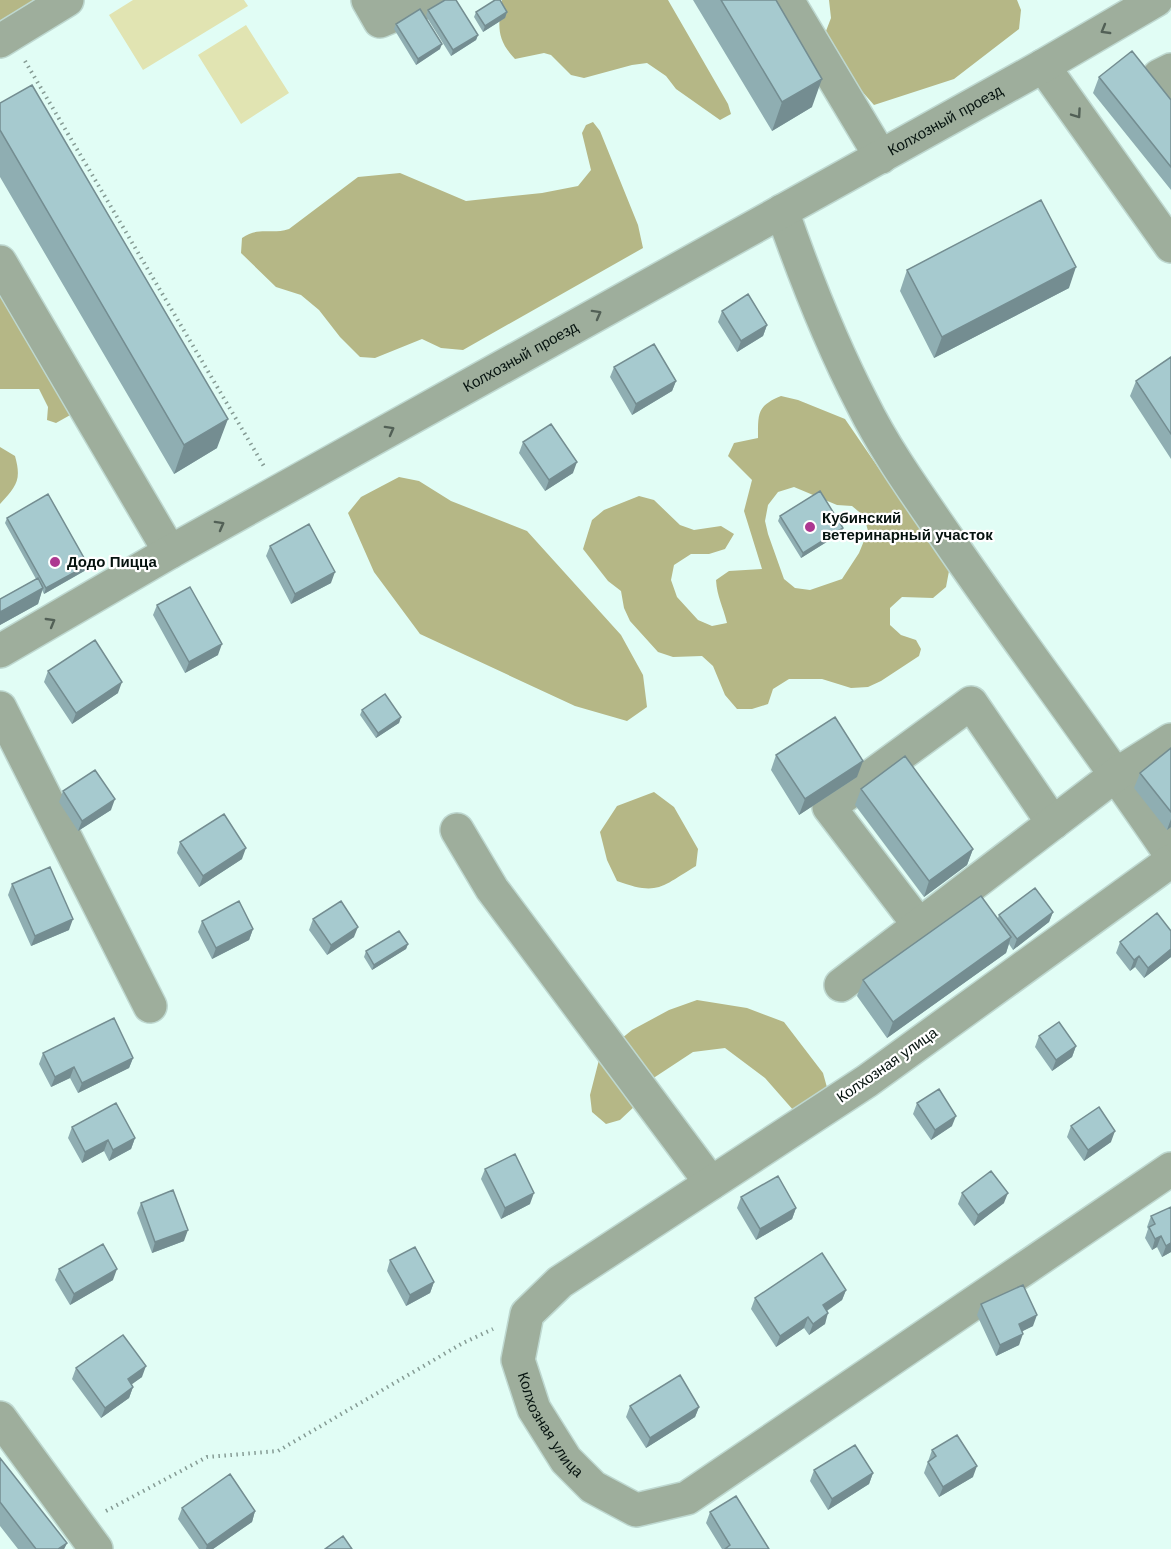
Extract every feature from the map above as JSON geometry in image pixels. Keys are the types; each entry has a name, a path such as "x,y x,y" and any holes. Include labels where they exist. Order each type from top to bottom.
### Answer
{"street":[{"path":"5,38 67,0"},
{"path":"368,0 380,21 430,0"},
{"path":"787,0 881,157"},
{"name":"Колхозный проезд","path":"0,651 170,552 881,157 1156,0"},
{"path":"1043,66 1171,246"},
{"path":"1171,70 1159,76 1171,93"},
{"path":"782,211 818,312 862,405 904,474 1016,638 1117,774 1171,855"},
{"path":"0,262 170,552"},
{"path":"920,925 829,807 971,703 1053,823"},
{"path":"0,708 150,1006"},
{"path":"841,985 1117,774 1171,740"},
{"path":"458,830 492,889 711,1183"},
{"name":"Колхозная улица","path":"1171,861 867,1081 560,1282 526,1314 518,1360 534,1409 566,1460 593,1487 636,1510 687,1498 1171,1169"},
{"path":"0,1418 88,1537"}],"path":[{"path":"5,38 279,492"},
{"path":"88,1537 207,1457 278,1451 463,1343 526,1314"}],"green space":[{"path":"0,0 73,0 0,45"},
{"path":"133,0 244,0 248,6 143,70 109,15"},
{"path":"502,0 668,0 728,104 731,114 720,120 676,89 666,76 647,63 584,78 571,75 551,55 544,53 515,59 501,38"},
{"path":"829,0 1017,0 1021,10 1019,29 954,79 874,105 831,56 825,45 826,31 831,18"},
{"path":"246,25 289,93 241,124 198,55"},
{"path":"593,122 600,131 638,225 643,248 463,350 441,348 422,339 375,358 360,357 340,337 319,310 301,295 276,287 241,253 242,238 248,234 289,229 358,177 400,173 466,201 542,193 578,186 591,170 582,133 586,125"},
{"path":"0,282 72,414 56,423 47,420 48,407 39,389 0,389"},
{"path":"781,396 798,400 845,419 949,571 946,587 933,598 902,597 890,608 890,625 901,635 916,640 921,649 919,656 881,681 868,687 851,688 822,679 789,679 773,689 768,704 752,709 737,709 725,695 713,666 702,656 673,657 658,652 630,621 624,608 621,591 608,581 583,549 592,520 604,510 639,496 654,500 680,525 694,530 721,526 734,534 725,549 709,554 691,554 674,565 671,580 677,597 698,620 712,626 727,623 716,580 729,571 762,569 744,511 752,480 728,456 734,443 758,438 760,411","holes":["794,487 837,505 852,506 864,516 868,531 859,553 842,579 810,590 795,588 784,579 768,534 765,521 768,505 778,492"]},
{"path":"0,447 15,456 18,477 14,487 0,504"},
{"path":"399,477 419,481 451,501 527,531 621,635 643,675 647,707 627,721 575,706 420,634 374,572 348,513 361,497"},
{"path":"654,792 674,807 698,849 696,866 659,887 631,886 617,881 607,860 600,832 617,806"},
{"path":"697,1000 747,1008 784,1022 823,1073 828,1091 794,1111 765,1078 725,1048 693,1052 652,1079 637,1104 620,1120 606,1124 592,1112 590,1095 600,1056 632,1030 669,1010"}],"building":[{"path":"445,0 456,0 478,35 453,50 428,10"},
{"path":"495,0 500,0 507,12 485,26 476,12"},
{"path":"721,0 776,0 822,79 782,102"},
{"path":"420,9 442,44 418,59 396,24"},
{"path":"1132,51 1171,100 1171,167 1099,77"},
{"path":"32,85 228,419 184,445 0,130 0,103"},
{"path":"1041,200 1076,267 942,337 907,270"},
{"path":"748,294 767,325 741,341 722,311"},
{"path":"654,344 676,381 636,404 614,367"},
{"path":"1171,357 1171,434 1136,381"},
{"path":"551,424 577,462 549,480 523,442"},
{"name":"Кубинский ветеринарный участок","path":"820,491 843,528 803,553 780,516"},
{"path":"48,494 88,565 46,588 7,518"},
{"path":"309,524 335,572 295,594 270,546"},
{"path":"38,578 43,588 0,612 0,599"},
{"path":"190,587 222,644 189,662 157,605"},
{"path":"95,640 122,682 76,713 48,671"},
{"path":"385,694 401,717 378,733 362,710"},
{"path":"835,717 863,761 805,799 776,755"},
{"path":"1171,748 1171,812 1140,773"},
{"path":"905,756 973,849 929,881 861,789"},
{"path":"95,770 115,799 82,821 63,791"},
{"path":"224,814 246,848 203,876 180,842"},
{"path":"50,867 73,919 35,936 12,884"},
{"path":"1035,888 1053,912 1017,939 999,915"},
{"path":"981,896 1011,937 893,1022 863,980"},
{"path":"239,901 253,929 216,948 202,921"},
{"path":"341,901 358,927 331,945 313,919"},
{"path":"1157,913 1171,931 1171,949 1148,968 1139,956 1134,960 1120,942"},
{"path":"399,931 408,944 374,965 366,951"},
{"path":"114,1018 133,1058 82,1083 74,1067 55,1077 43,1053"},
{"path":"1059,1022 1076,1046 1056,1060 1039,1036"},
{"path":"939,1089 956,1116 935,1130 917,1103"},
{"path":"116,1103 135,1138 113,1150 108,1140 85,1152 72,1127"},
{"path":"1099,1107 1115,1131 1088,1150 1071,1126"},
{"path":"515,1154 534,1193 505,1208 485,1169"},
{"path":"991,1171 1008,1193 978,1215 962,1193"},
{"path":"778,1176 796,1208 760,1229 741,1197"},
{"path":"173,1190 188,1230 155,1242 141,1203"},
{"path":"1171,1207 1171,1243 1166,1246 1161,1236 1155,1239 1149,1227 1155,1224 1151,1216"},
{"path":"103,1244 117,1269 74,1294 59,1269"},
{"path":"415,1247 434,1282 410,1295 390,1260"},
{"path":"822,1253 846,1290 823,1305 828,1313 813,1324 808,1317 780,1336 755,1298"},
{"path":"1023,1285 1037,1315 1019,1324 1023,1334 1000,1345 981,1304"},
{"path":"123,1335 146,1366 128,1379 133,1387 105,1408 76,1368"},
{"path":"680,1375 699,1407 650,1438 630,1406"},
{"path":"957,1435 977,1466 943,1487 928,1462 936,1456 932,1450"},
{"path":"855,1445 873,1473 832,1499 814,1470"},
{"path":"0,1458 67,1543 58,1549 36,1549 0,1502"},
{"path":"230,1474 255,1511 207,1545 182,1508"},
{"path":"736,1496 769,1549 725,1549 730,1545 710,1512"},
{"path":"343,1536 352,1549 325,1549"}],"place":[{"name":"Кубинский ветеринарный участок","path":"810,527"},
{"name":"Додо Пицца","path":"55,562"}]}
